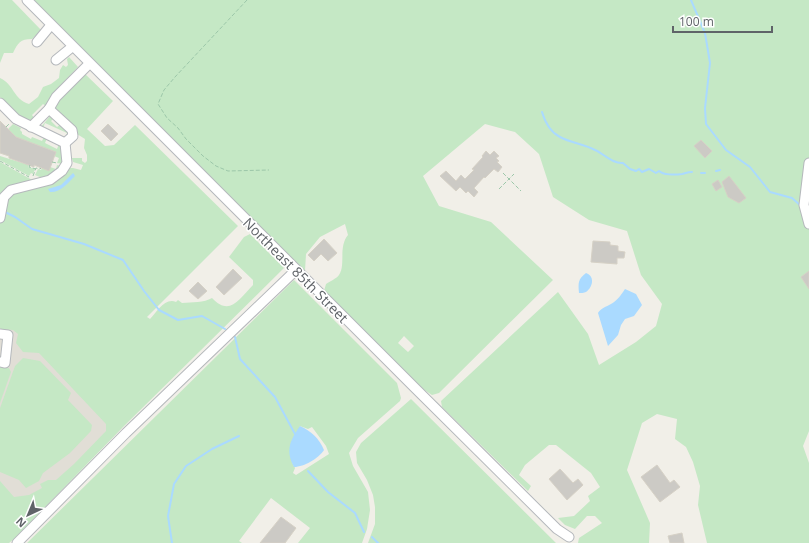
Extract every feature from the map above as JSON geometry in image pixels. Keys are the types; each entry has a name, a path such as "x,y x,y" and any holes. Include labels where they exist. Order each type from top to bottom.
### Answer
{"street":[{"name":"Northeast 85th Street","path":"27,0 72,47 296,270 557,529 569,538"},
{"path":"37,42 51,25"},
{"path":"56,60 72,47"},
{"path":"31,127 49,109 56,97 89,64"},
{"path":"0,103 16,119 65,143"},
{"path":"49,109 72,130 73,136 65,143"},
{"path":"0,218 4,197 11,190 37,182 50,180 62,171 67,163 65,143"},
{"path":"809,163 804,205 809,224"},
{"path":"17,543 126,433 296,270"},
{"path":"0,334 8,335 5,363 0,362"}],"path":[{"path":"247,0 175,77 164,90 158,104 167,118 178,128 186,139 203,156 216,166 228,171 269,170"},
{"path":"6,127 10,122"},
{"path":"0,161 32,179 36,169"},
{"path":"30,165 36,169 41,168"},
{"path":"503,173 521,192"},
{"path":"499,189 514,174"}],"shaded area":[{"path":"0,302 122,428 18,532 0,514"}],"green space":[{"path":"0,0 12,0 41,30 32,39 20,42 13,53 4,53 0,63"},
{"path":"34,0 809,0 809,431 803,446 809,463 809,543 707,543 698,505 700,486 693,462 686,447 675,439 677,419 657,414 642,423 627,470 650,523 649,543 578,543 579,538 602,523 595,516 587,516 575,529 565,525 558,518 574,516 590,501 588,496 600,487 591,473 556,445 549,445 525,465 519,475 531,486 528,491 442,407 441,401 558,292 588,334 599,365 636,342 656,326 662,304 641,275 627,231 589,220 553,197 539,154 515,132 485,124 423,176 439,206 491,222 553,280 439,393 432,395 423,389 324,291 326,284 335,279 341,271 343,245 348,235 345,224 320,237 306,254 305,271","holes":["404,336 414,346 408,352 398,343"]},
{"path":"69,57 78,67 53,93 46,106 43,104 32,115 35,119 31,120 21,117 0,97 0,78 8,84 20,99 29,104 38,97 43,87 51,84 59,78 60,70 63,65 66,67 68,65 67,59"},
{"path":"84,73 113,101 87,129 105,146 114,145 135,125 238,226 147,317 150,319 161,306 172,301 176,302 178,300 182,303 198,302 212,298 224,306 229,306 239,300 253,285 253,280 229,257 244,237 250,234 284,268 122,428 15,538 9,543 0,543 0,481 14,497 29,495 42,488 40,484 48,480 56,480 106,431 106,424 39,353 23,352 16,343 18,334 13,330 0,328 0,223 2,221 8,196 68,168 81,170 83,165 73,162 72,158 82,158 82,161 85,163 87,161 87,155 84,148 85,139 77,134 52,105"},
{"path":"50,116 53,116 54,118 51,121 57,127 61,124 67,129 69,136 65,138 67,133 45,123 43,128 41,127"},
{"path":"13,124 21,128 20,130 22,134 31,139 32,137 42,141 44,137 47,138 45,143 57,149 59,144 61,144 64,159 62,164 57,163 59,158 54,156 56,152 12,136 8,129"},
{"path":"0,156 29,165 28,167 35,169 33,174 31,173 29,176 0,160"},
{"path":"0,162 34,181 0,197"},
{"path":"57,165 61,166 54,175 42,178 35,175 38,169 41,170 42,168 50,167 56,169"},
{"path":"294,280 397,383 401,398 400,401 358,438 349,453 353,466 368,492 370,510 367,529 362,543 298,543 310,528 271,498 239,541 242,543 27,543","holes":["300,426 308,429 312,427 326,446 329,454 296,475 293,473 295,468 292,462"]},
{"path":"23,358 40,361 71,393 68,400 92,425 91,431 70,453 43,473 39,481 26,488 19,480 0,472 0,408 15,366"},
{"path":"0,367 9,368 11,372 0,403"},
{"path":"411,399 556,543 368,543 375,524 375,507 373,495 367,480 357,463 356,452 361,443"}],"water":[{"path":"73,173 75,176 64,187 57,191 50,192 48,189 61,185"},
{"path":"586,273 589,274 592,279 591,285 586,292 579,293 579,282 581,277"},
{"path":"625,289 636,294 642,305 634,316 625,319 621,325 618,335 608,346 598,313 616,301"},
{"path":"300,426 314,435 324,450 311,462 294,467 289,451 291,441"}],"building":[{"path":"0,121 16,137 56,152 49,171 9,158 9,156 0,153"},
{"path":"108,124 118,134 111,141 101,131"},
{"path":"701,140 712,151 705,158 694,146"},
{"path":"486,151 490,155 494,151 499,156 496,158 499,161 497,162 502,167 498,172 494,169 485,178 484,177 474,188 478,192 474,197 468,191 466,193 460,187 456,191 440,176 446,171 456,181 461,175 465,179 474,170 472,169 483,157 482,156"},
{"path":"729,176 746,198 739,203 728,197 722,182"},
{"path":"718,180 722,187 716,191 712,184"},
{"path":"324,239 337,253 328,261 321,254 314,261 308,255"},
{"path":"593,241 610,242 610,245 618,246 618,251 625,252 624,258 617,258 617,264 591,262"},
{"path":"233,269 242,278 224,295 216,287"},
{"path":"809,271 809,289 801,277"},
{"path":"198,282 207,291 198,299 189,291"},
{"path":"657,465 670,483 674,480 680,487 660,502 641,477"},
{"path":"560,469 573,483 578,479 583,485 567,500 549,479"},
{"path":"281,517 296,528 285,543 260,543"},
{"path":"682,533 684,543 670,543 668,536"}],"waterway":[{"path":"691,0 705,33 710,63 705,108 706,124 726,150 750,167 770,192 792,198 801,206"},
{"path":"542,112 548,126 556,135 591,148 616,162 623,163 630,169 636,171 639,169 642,172 649,169 656,173 659,171 673,175 692,172"},
{"path":"716,171 720,170"},
{"path":"5,212 32,229 84,244 123,260 159,310 178,320 202,316 225,329"},
{"path":"235,337 240,359 275,397 295,434"},
{"path":"172,543 168,516 174,484 186,466 212,449 239,436"},
{"path":"308,471 328,492 355,513 364,532"},
{"path":"372,537 378,543"}]}
